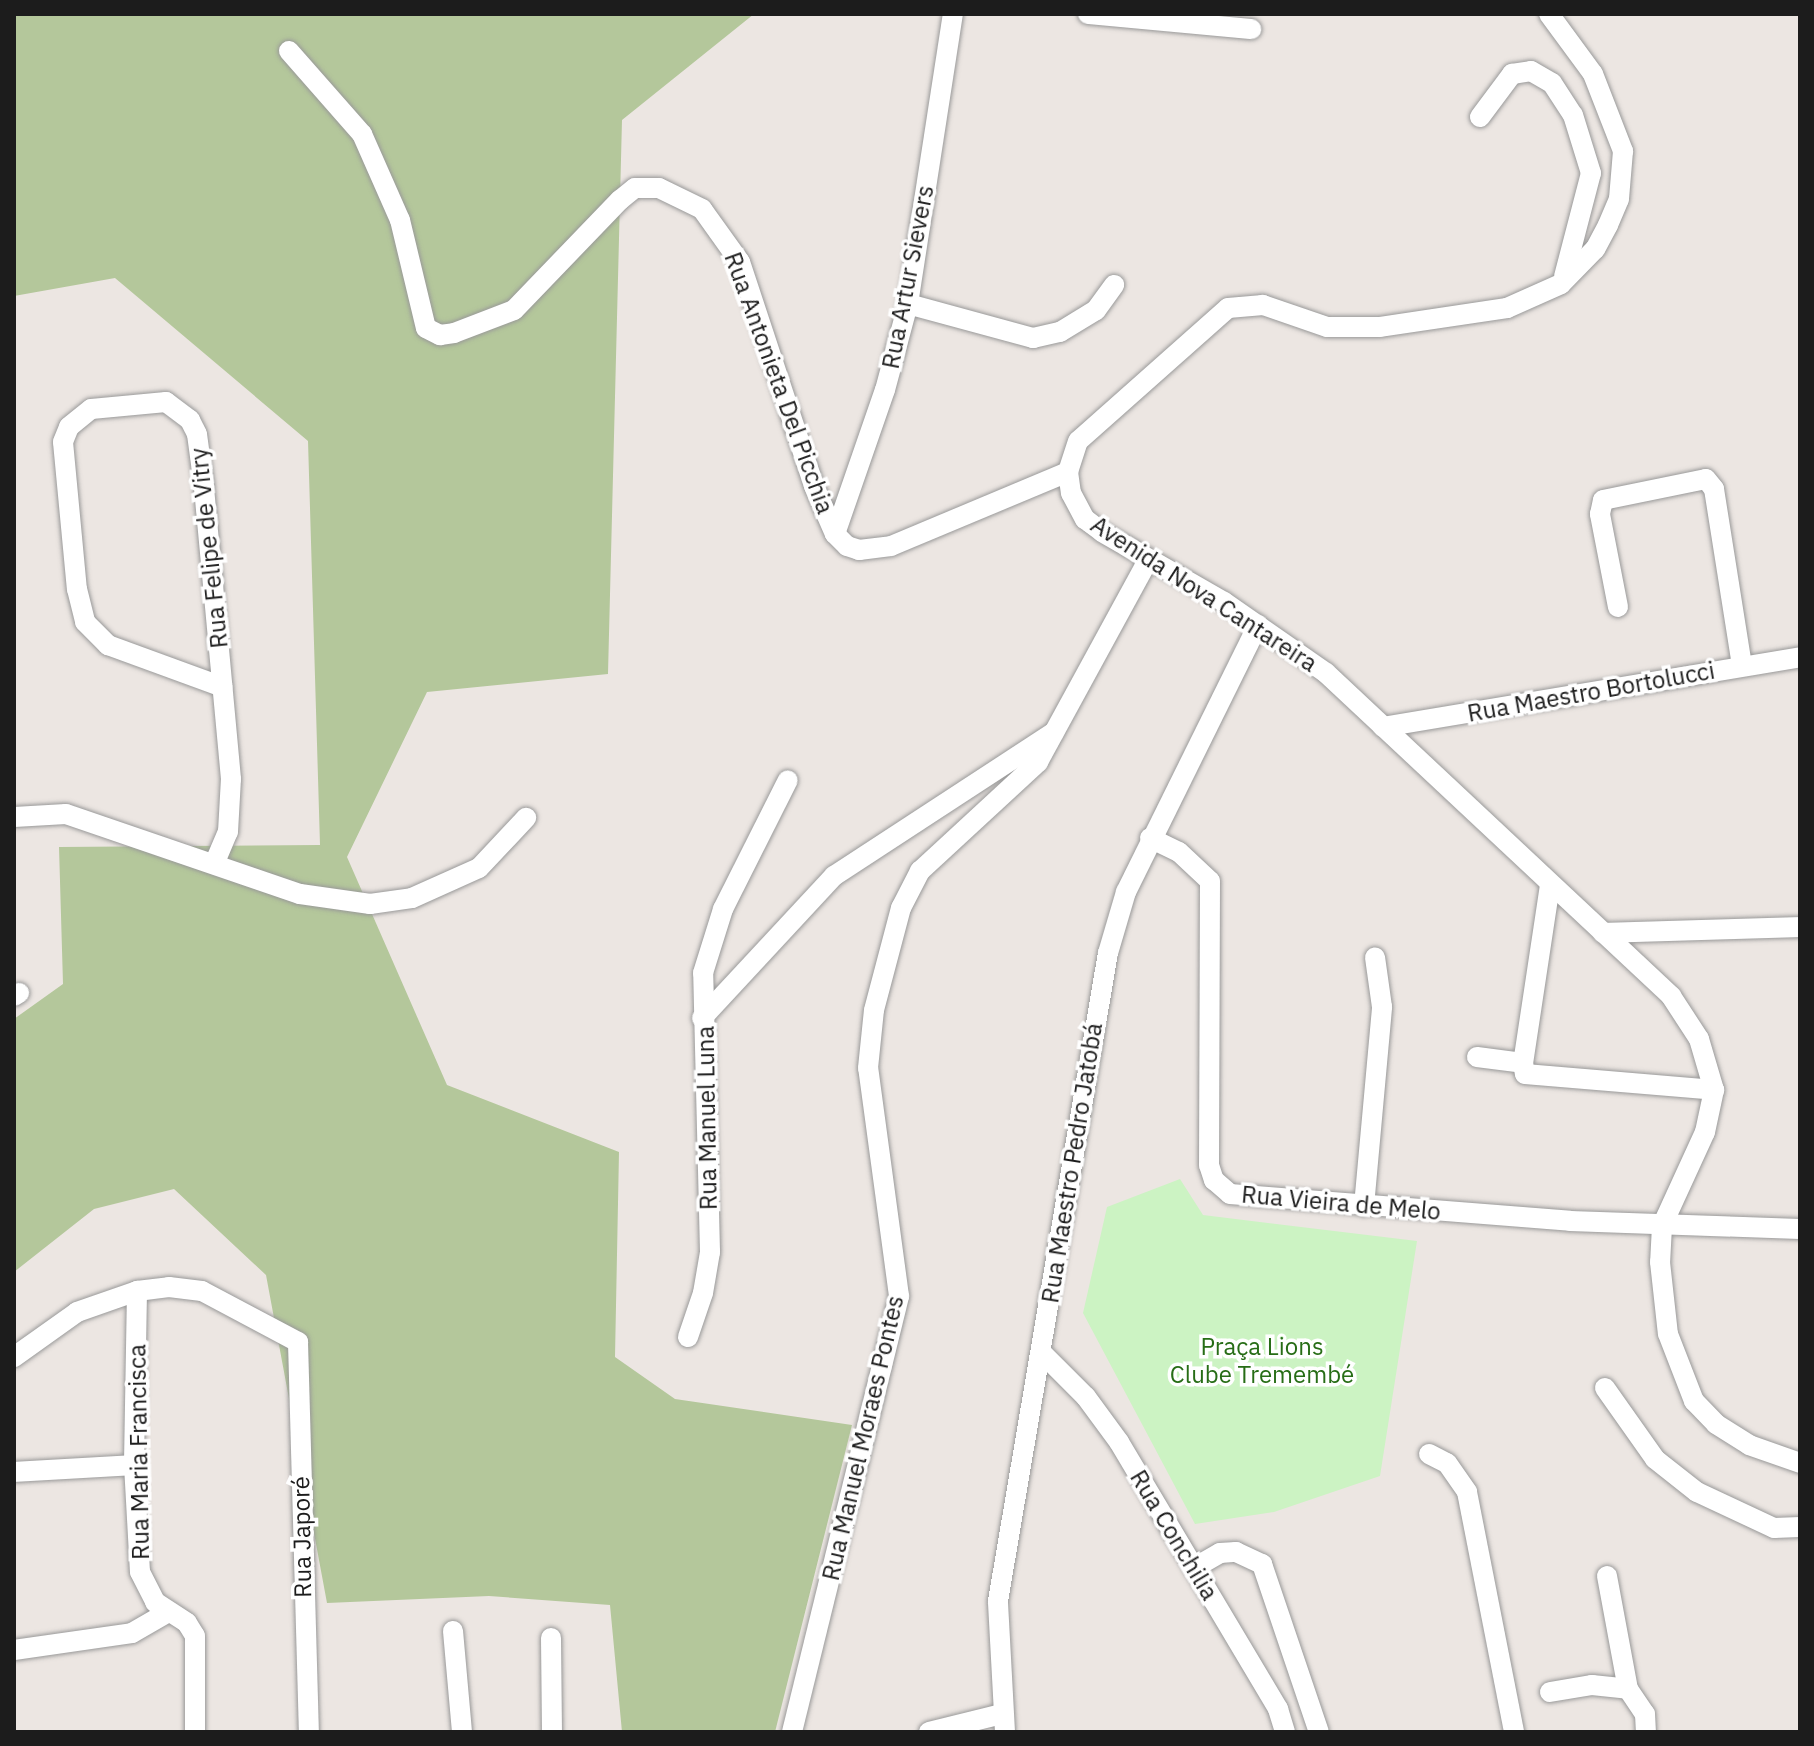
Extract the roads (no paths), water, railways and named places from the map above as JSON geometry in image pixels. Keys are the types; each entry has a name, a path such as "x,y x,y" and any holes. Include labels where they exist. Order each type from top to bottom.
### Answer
{"street":[{"name":"Rua Artur Sievers","path":"835,534 885,390 908,304 953,14"},
{"path":"1088,14 1251,29"},
{"path":"1068,472 1078,441 1228,308 1263,305 1327,327 1380,327 1507,308 1561,284 1595,249 1608,225 1619,199 1623,151 1593,74 1549,14"},
{"name":"Rua Antonieta Del Picchia","path":"289,51 362,134 400,220 426,328 440,335 514,310 635,188 659,188 702,209 740,262 835,534 859,550 891,546 1068,472"},
{"path":"1480,117 1512,74 1531,71 1552,83 1573,115 1591,173 1580,231 1561,284"},
{"path":"908,304 1033,338 1060,332 1096,310 1114,285"},
{"name":"Rua Felipe de Vitry","path":"215,862 232,806 223,687 197,434 190,420 166,402 91,409 69,427 63,442 77,589 85,622 108,645 223,687"},
{"name":"Avenida Nova Cantareira","path":"1068,472 1071,493 1085,519 1258,625 1326,673 1550,885 1651,975 1687,1018 1709,1064 1714,1090 1705,1132 1662,1226 1660,1262 1668,1334 1694,1401 1716,1424 1749,1445 1800,1463"},
{"path":"1618,607 1600,514 1603,500 1706,479 1714,489 1742,665"},
{"name":"Rua Manuel Moraes Pontes","path":"792,1732 899,1296 868,1068 874,1010 901,908 920,871 1019,784 1057,730 1148,560"},
{"name":"Rua Maestro Pedro Jatobá","path":"1003,1723 998,1601 1108,953 1126,892 1150,838 1258,625"},
{"name":"Rua Maestro Bortolucci","path":"1383,727 1800,657"},
{"name":"Rua Manuel Luna","path":"688,1337 703,1293 710,1252 702,1018 834,876 1057,730"},
{"path":"702,1018 708,951 743,866 788,780"},
{"path":"14,817 66,814 331,902 412,898 479,868 526,818"},
{"name":"Rua Vieira de Melo","path":"1150,838 1179,852 1210,881 1209,1165 1214,1180 1243,1198 1662,1226 1800,1229"},
{"path":"1550,885 1523,1063 1530,1076 1714,1090"},
{"path":"1603,933 1800,927"},
{"path":"1364,1206 1382,1007 1375,957"},
{"path":"1477,1057 1523,1063"},
{"path":"14,1357 77,1312 137,1291"},
{"name":"Rua Japoré","path":"137,1291 202,1291 298,1342 309,1732"},
{"name":"Rua Maria Francisca","path":"137,1291 134,1465 140,1572 155,1602 166,1613 187,1623 195,1636 195,1732"},
{"name":"Rua Conchilia","path":"1042,1353 1086,1397 1119,1442 1278,1709 1285,1732"},
{"path":"1605,1388 1655,1459 1697,1492 1774,1528 1800,1527"},
{"path":"1429,1454 1447,1463 1467,1492 1514,1732"},
{"path":"14,1472 134,1465"},
{"path":"1194,1568 1220,1553 1236,1552 1262,1564 1319,1732"},
{"path":"1607,1576 1628,1689 1645,1714 1646,1732"},
{"path":"14,1650 132,1633 166,1613"},
{"path":"453,1631 462,1732"},
{"path":"551,1638 552,1732"},
{"path":"1550,1692 1592,1685 1628,1689"},
{"path":"929,1732 1003,1723"}],"park label":[{"name":"Praça Lions Clube Tremembé","path":"1262,1361"}]}
